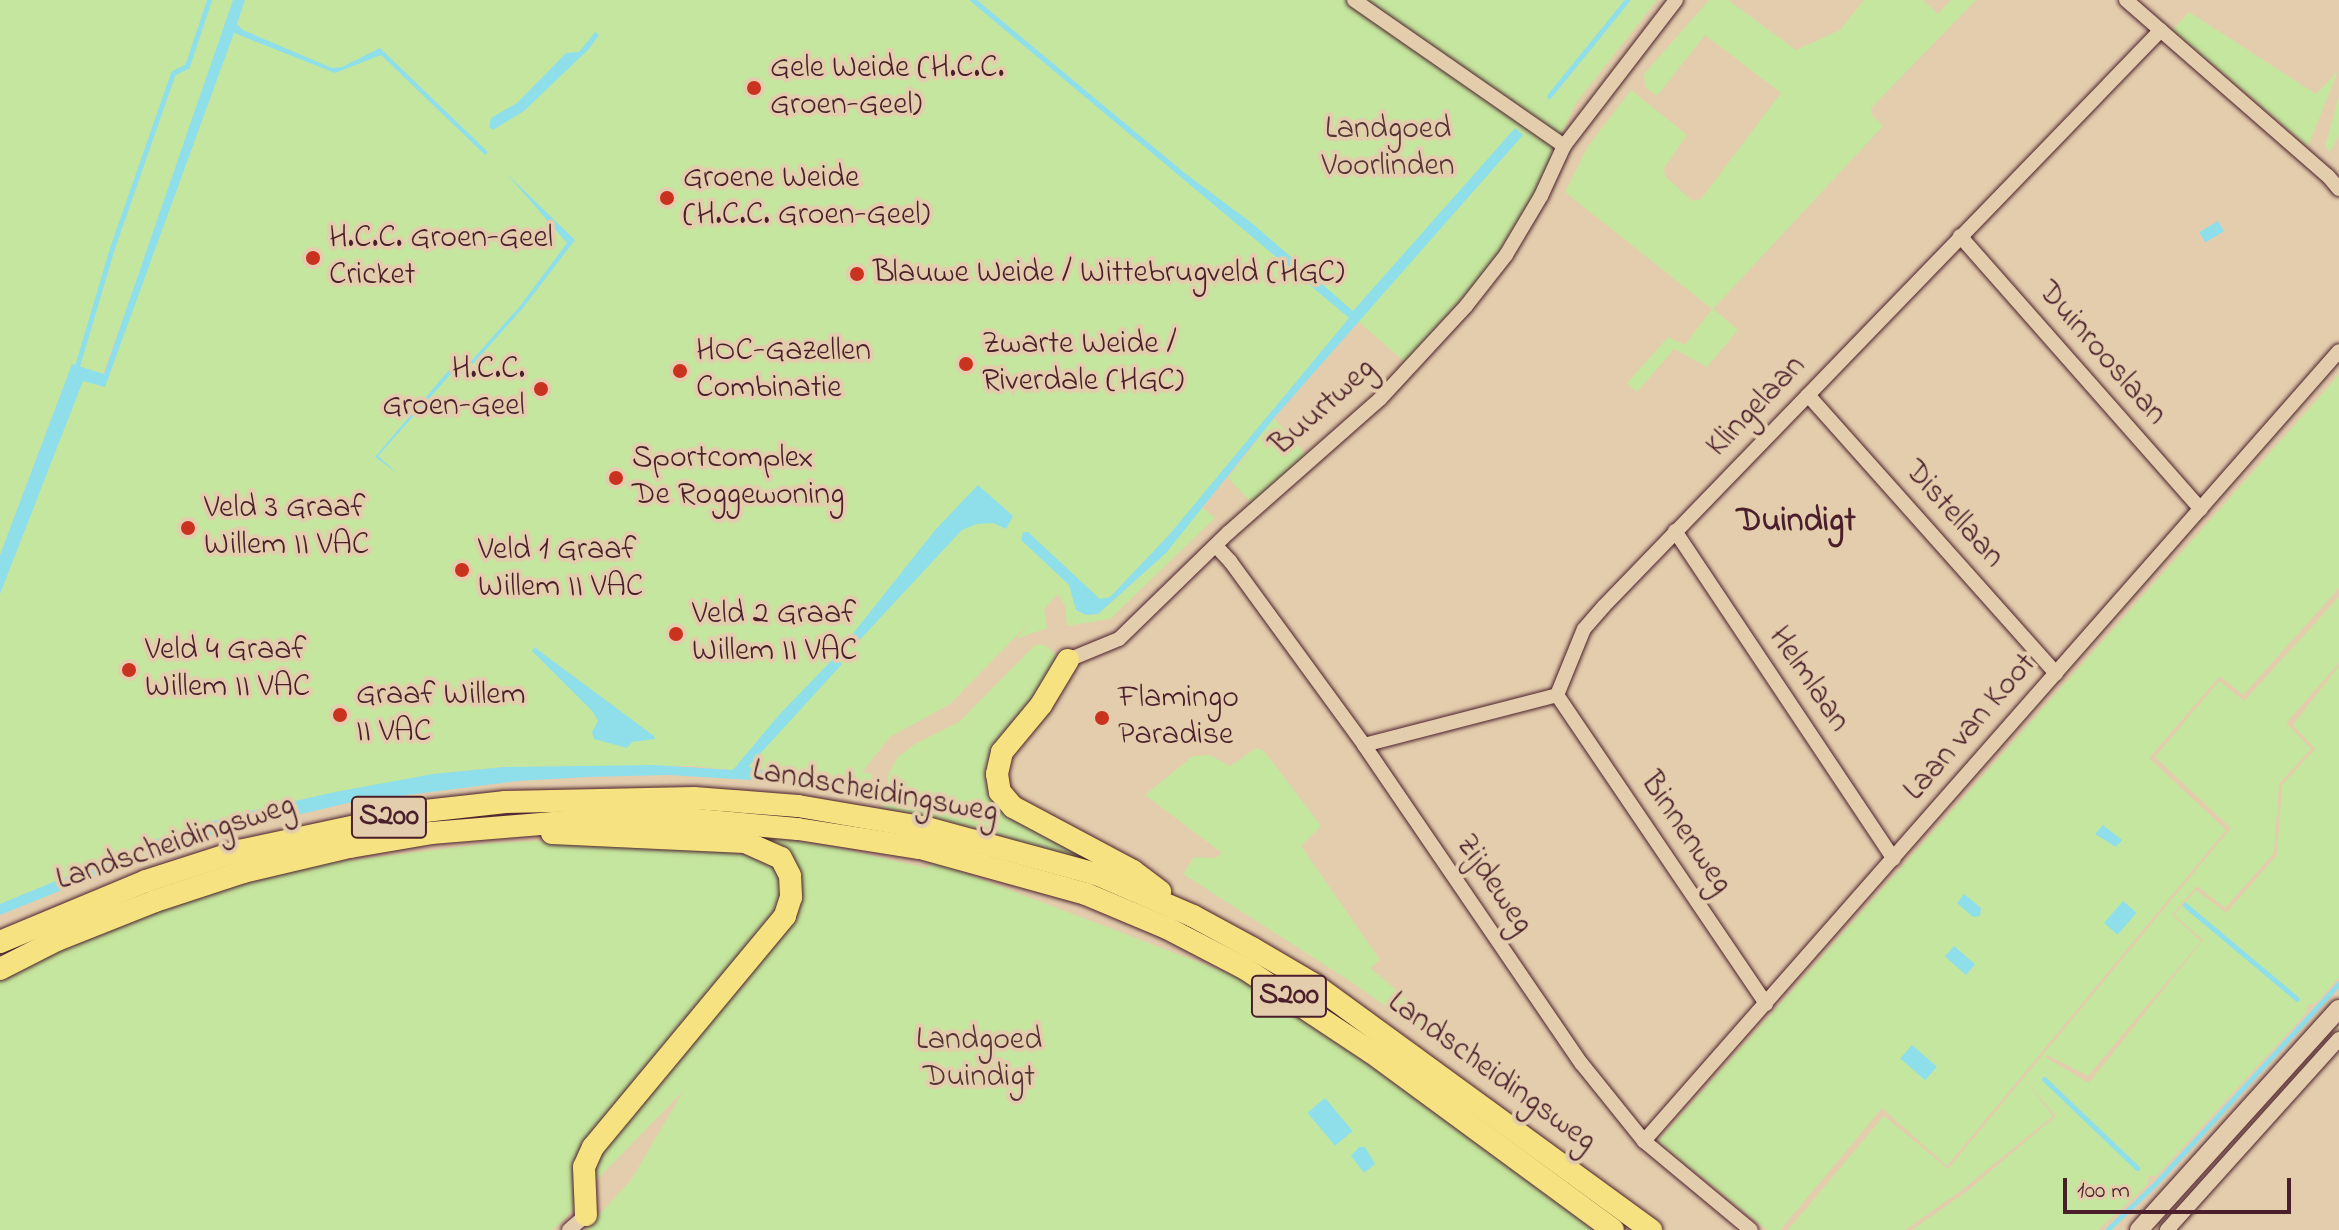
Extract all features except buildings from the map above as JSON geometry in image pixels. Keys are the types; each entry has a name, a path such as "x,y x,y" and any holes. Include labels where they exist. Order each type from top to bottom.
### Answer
{"main road":[{"path":"1068,660 1041,705 1002,752 997,774 1000,792 1013,807 1133,871 1193,916"},
{"name":"Landscheidingsweg","path":"0,942 146,881 239,851 425,811 589,798 694,798 798,806 927,828 1096,874 1193,916 1315,985 1651,1230"},
{"name":"Landscheidingsweg","path":"0,969 57,940 155,901 243,872 350,847 512,824 686,819 798,829 920,848 1086,894 1167,928 1244,968 1301,1004 1613,1230"},
{"path":"512,824 563,835 745,842 781,858 790,876 791,897 785,916 593,1147 584,1167 578,1222"}],"street":[{"path":"1354,0 1564,146"},
{"name":"Buurtweg","path":"1068,660 1119,639 1299,467 1380,399 1466,306 1506,255 1541,196 1564,146 1676,0"},
{"path":"2126,0 2328,176 2339,189"},
{"name":"Klingelaan","path":"1557,695 1584,629 1675,531 2161,30"},
{"name":"Duinrooslaan","path":"1960,236 2201,509"},
{"name":"Laan van Koot","path":"1644,1141 2339,351"},
{"name":"Distellaan","path":"1808,395 2056,673"},
{"name":"Helmlaan","path":"1675,531 1894,859"},
{"name":"Zijdeweg","path":"1216,546 1364,745 1582,1064 1644,1141 1751,1230"},
{"path":"1364,745 1557,695"},
{"name":"Binnenweg","path":"1557,695 1766,1004"},
{"path":"2139,1230 2339,1009"},
{"path":"2167,1230 2339,1039"}],"green space":[{"name":"Sportcomplex De Roggewoning","path":"0,0 1657,0 1576,103 1524,216 1486,271 1405,362 1339,305 1337,307 1350,318 1169,535 1110,597 1076,610 1086,615 1098,614 1166,553 1202,507 1215,518 1110,619 1067,626 1065,606 1058,594 1044,609 1047,628 1016,639 1033,619 950,704 890,737 862,772 872,774 870,786 695,766 504,767 433,774 129,851 0,904 0,576 76,371 104,380 145,259 103,374 72,364 0,555"},
{"path":"1709,0 1728,0 1796,50 1840,30 1864,0 1923,0 1938,14 1951,0 1976,0 1871,108 1871,114 1883,126 1713,309 1738,330 1707,367 1674,349 1637,392 1627,383 1668,337 1685,345 1712,309 1565,192 1588,146 1631,90 1687,135 1664,168 1665,176 1692,201 1701,199 1781,93 1705,35 1657,96 1645,87 1644,74"},
{"path":"2189,12 2316,94 2338,71 2308,146 2173,30"},
{"path":"2339,96 2339,135 2330,152 2325,146"},
{"path":"2339,375 2339,588 2243,695 2220,676 2149,758 2226,830 1947,1166 1882,1108 1780,1230 1767,1230 1658,1141"},
{"path":"1274,418 1306,455 1252,503 1228,478"},
{"path":"2339,597 2339,663 2286,723 2311,749 2279,784 2274,853 2225,908 2197,886 2172,915 2201,941 2088,1076 2047,1055 2045,1057 2089,1083 2203,940 2174,915 2196,890 2226,913 2277,855 2282,785 2315,749 2293,725 2339,666 2339,977 2316,1003 2308,1005 2306,1013 2156,1176 2149,1176 2147,1185 2098,1230 1912,1230 1966,1192 2056,1116 2025,1080 2053,1116 1962,1190 1905,1230 1788,1230 1884,1116 1948,1169 2231,828 2155,757 2219,681 2244,701"},
{"path":"1035,645 1045,645 1060,659 989,784 1099,858 1100,869 985,830 882,807 889,773 898,757 915,744 959,722"},
{"path":"1256,748 1264,751 1321,826 1301,846 1380,960 1370,968 1451,1036 1486,1077 1350,981 1183,874 1194,857 1215,858 1222,853 1145,795 1193,756 1210,755 1230,766"},
{"name":"Landgoed Duindigt","path":"756,835 834,847 927,868 934,861 1235,976 1278,998 1561,1202 1593,1230 585,1230 631,1180 684,1090 573,1204 575,1208 553,1230 0,1230 0,978 13,971 115,926 244,882 318,864 492,843 538,841 718,849 753,857"}],"water":[{"path":"233,0 245,0 237,24 243,30 332,68 342,67 380,48 488,152 485,155 381,55 335,73 234,33 105,387 83,381 0,594 0,555 72,364 104,374"},
{"path":"969,0 977,0 1186,174 1253,224 1353,311 1515,128 1523,135 1274,418 1166,553 1098,614 1086,615 1076,610 1069,585 1021,540 1023,532 1028,532 1100,599 1110,597 1169,535 1349,318"},
{"path":"595,32 599,35 588,50 524,111 493,130 489,127 491,118 517,103 566,53 579,52"},
{"path":"506,173 575,240 523,308 474,363 450,375 378,456 397,473 375,457 448,371 472,360 520,306 567,243"},
{"path":"2218,221 2224,231 2205,243 2199,232"},
{"path":"978,485 1013,516 1006,529 993,523 977,524 962,530 854,646 847,641 936,529"},
{"path":"534,647 655,739 632,742 627,748 594,739 592,732 598,721 593,712 532,651"},
{"path":"835,657 842,664 748,767 786,773 785,782 668,775 588,777 518,781 352,802 225,832 139,859 0,915 0,904 162,837 233,815 335,792 433,774 504,767 654,765 733,770 778,716"},
{"path":"801,776 845,782 845,788 800,783"},
{"path":"2103,825 2122,840 2116,847 2095,834"},
{"path":"1964,894 1981,908 1980,916 1973,917 1957,903"},
{"path":"2123,901 2137,913 2118,935 2104,923"},
{"path":"1954,946 1975,964 1966,975 1945,957"},
{"path":"1912,1045 1937,1067 1925,1080 1900,1059"},
{"path":"1325,1098 1353,1131 1335,1146 1307,1113"},
{"path":"1359,1147 1365,1147 1375,1164 1364,1173 1351,1156"}],"waterway":[{"path":"77,366 112,248 173,73 187,66 209,0"},
{"path":"1549,96 1627,0"},
{"path":"2185,905 2297,999"},
{"path":"2107,1230 2155,1184 2339,983"},
{"path":"2044,1079 2137,1168"}],"place":[{"name":"Gele Weide (H.C.C. Groen-Geel)","path":"754,88"},
{"name":"Groene Weide (H.C.C. Groen-Geel)","path":"667,198"},
{"name":"H.C.C. Groen-Geel Cricket","path":"313,258"},
{"name":"Blauwe Weide / Wittebrugveld (HGC)","path":"857,274"},
{"name":"Zwarte Weide / Riverdale (HGC)","path":"966,364"},
{"name":"HOC-Gazellen Combinatie","path":"680,371"},
{"name":"H.C.C. Groen-Geel","path":"541,389"},
{"name":"Sportcomplex De Roggewoning","path":"616,478"},
{"name":"Veld 3 Graaf Willem II VAC","path":"188,528"},
{"name":"Veld 1 Graaf Willem II VAC","path":"462,570"},
{"name":"Veld 2 Graaf Willem II VAC","path":"676,634"},
{"name":"Veld 4 Graaf Willem II VAC","path":"129,670"},
{"name":"Graaf Willem II VAC","path":"340,715"},
{"name":"Flamingo Paradise","path":"1102,718"}],"district":[{"name":"Duindigt","path":"1796,523"}],"park label":[{"name":"Landgoed Voorlinden","path":"1388,150"}]}
